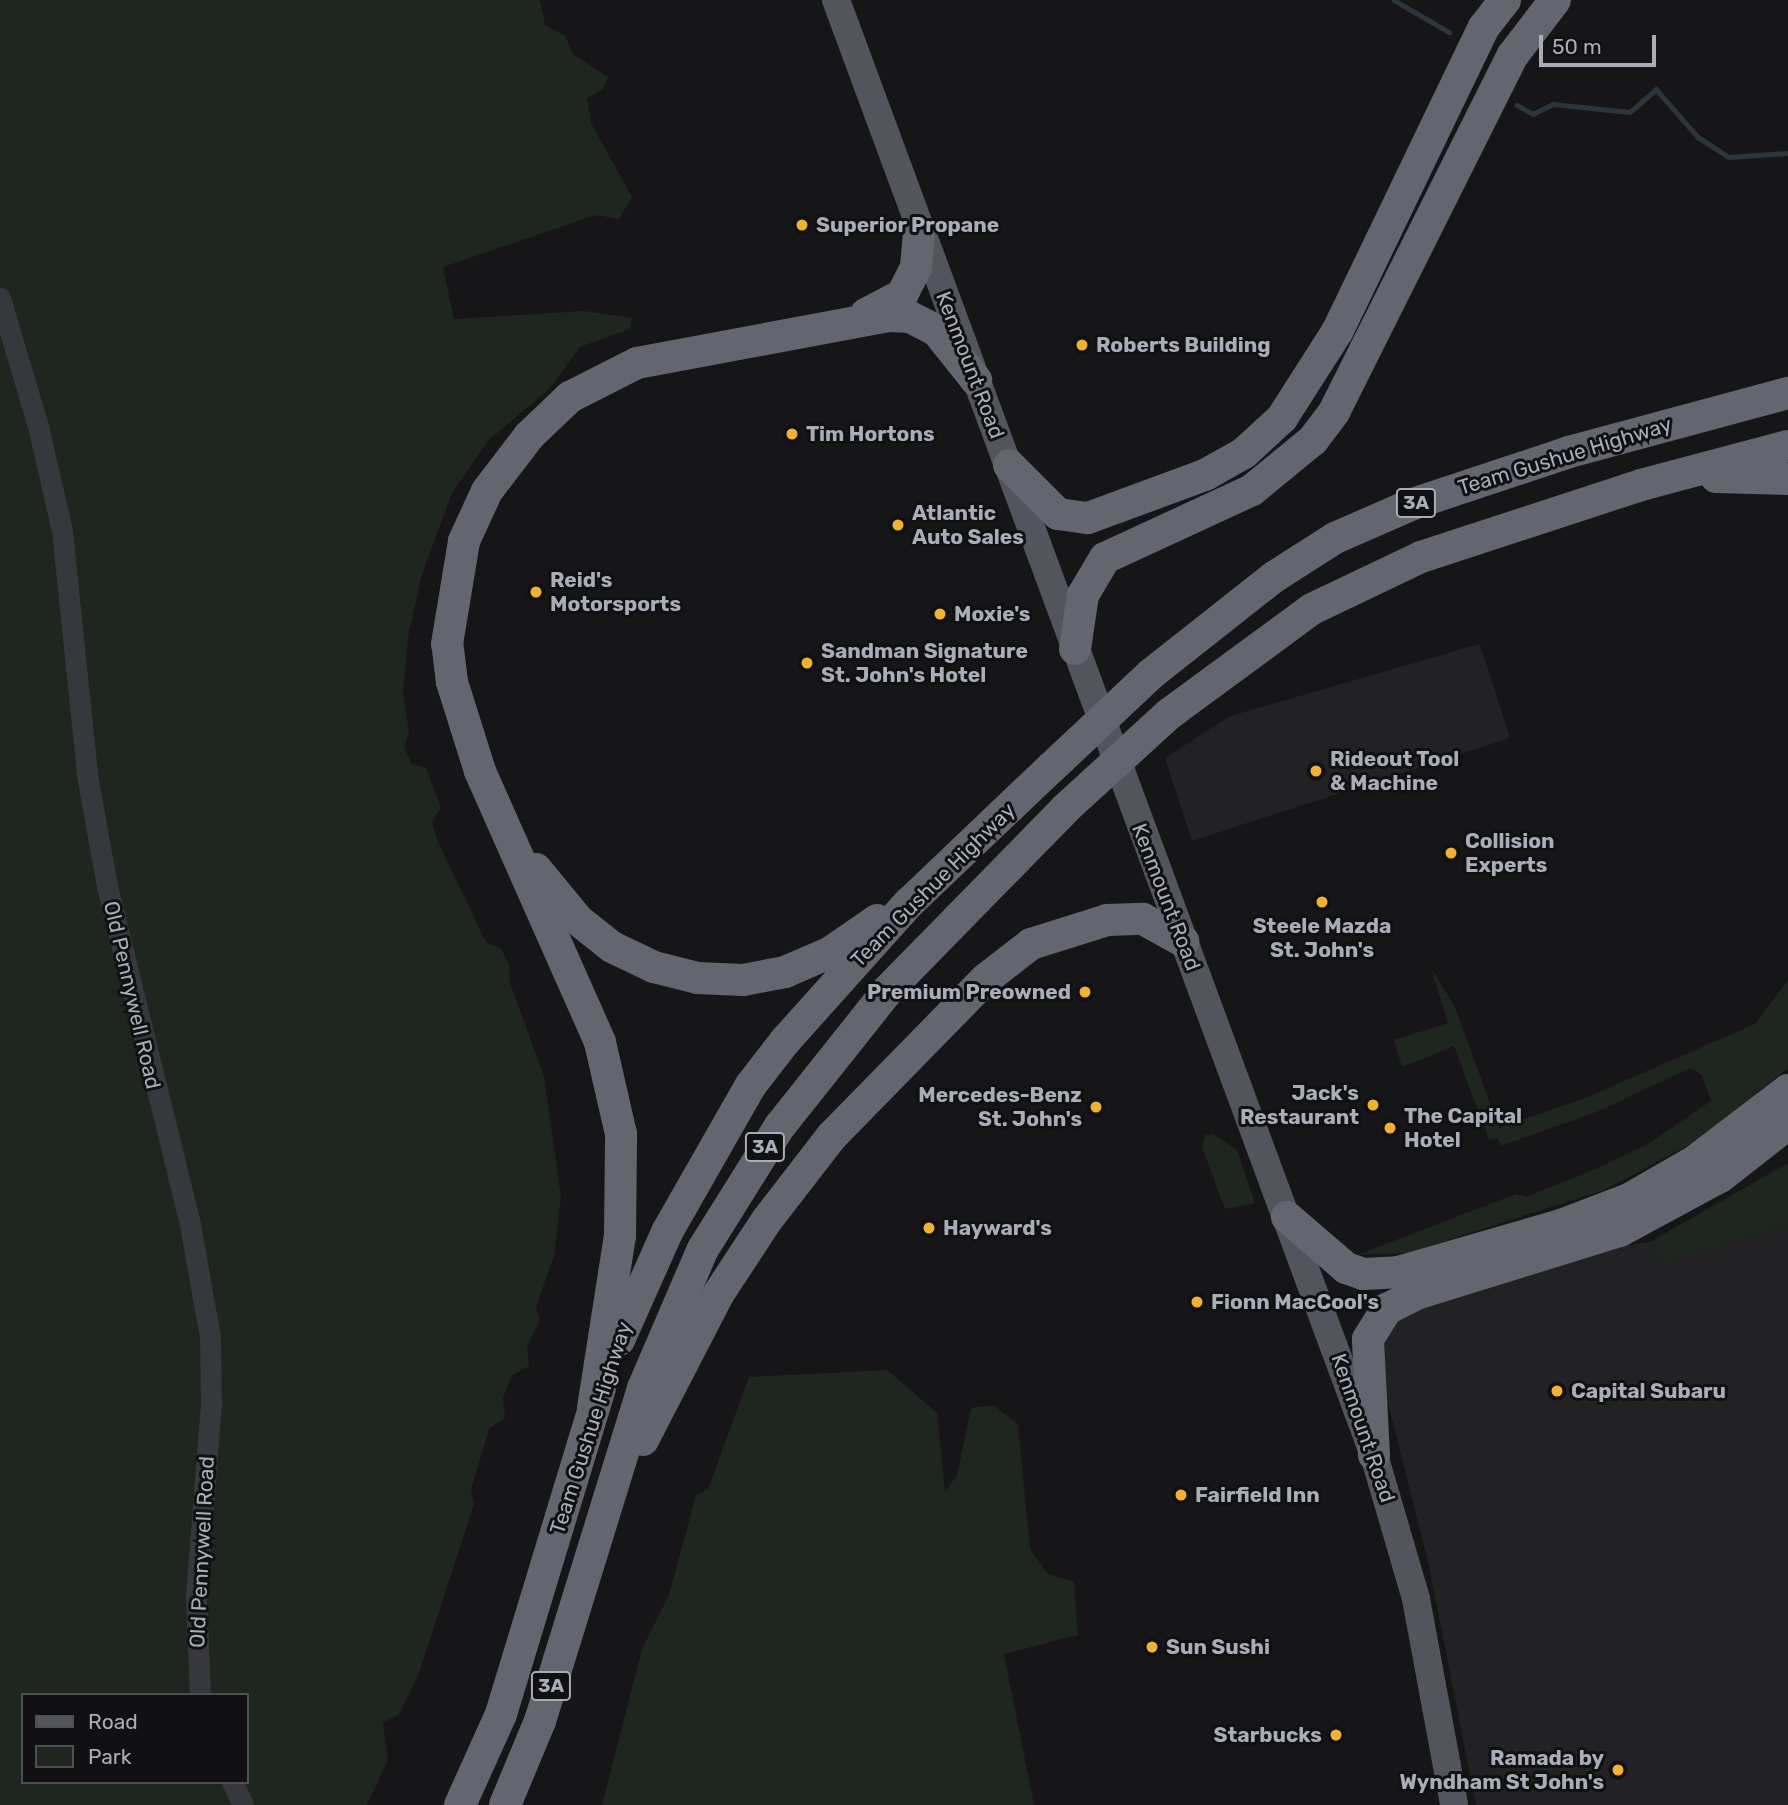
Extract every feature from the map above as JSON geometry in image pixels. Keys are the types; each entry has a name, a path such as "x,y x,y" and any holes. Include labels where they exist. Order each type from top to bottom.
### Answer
{"highway":[{"path":"1009,465 1058,514 1088,517 1205,475 1244,453 1282,418 1338,330 1484,27 1505,0"},
{"path":"1075,649 1083,595 1105,558 1252,490 1313,440 1334,412 1513,55 1555,0"},
{"path":"837,323 879,310 902,295 916,267 919,230"},
{"path":"593,1408 620,1236 621,1134 613,1086 583,1000 494,802 464,725 447,644 456,568 474,517 498,474 570,397 618,371 663,355 889,316 925,323 952,345 976,380"},
{"path":"1718,411 1788,375"},
{"name":"Team Gushue Highway","path":"460,1805 501,1714 593,1408 667,1232 751,1085 909,903 1152,674 1221,615 1335,538 1490,477 1788,393"},
{"name":"Team Gushue Highway","path":"505,1805 540,1721 643,1388 677,1303 735,1193 780,1126 888,990 1065,809 1169,714 1270,635 1361,584 1494,530 1642,485 1788,446"},
{"path":"1642,485 1714,477 1788,479"},
{"path":"494,802 535,868 578,920 643,962 696,978 743,980 785,972 831,952 909,903"},
{"path":"588,1563 677,1368 719,1293 767,1220 841,1127 986,979 1031,944 1080,925 1130,918 1156,923 1182,941"},
{"path":"1287,1217 1346,1268 1363,1274 1398,1272 1561,1225 1629,1199 1705,1154 1788,1090"},
{"path":"1374,1455 1368,1339 1387,1309 1416,1294 1620,1231 1720,1177 1788,1124"}],"main road":[{"name":"Kenmount Road","path":"836,0 1374,1455 1416,1599 1454,1805"}],"street":[{"name":"Old Pennywell Road","path":"0,298 38,426 62,531 87,775 107,886 189,1219 210,1337 211,1404 196,1596 200,1693"},
{"path":"233,1784 243,1805"}],"shaded area":[{"path":"1480,644 1510,738 1192,841 1165,758 1230,716"},
{"path":"1788,1226 1788,1805 1476,1805 1429,1566 1378,1363 1385,1322 1403,1310 1586,1253 1650,1242 1665,1263"}],"green space":[{"path":"0,0 540,0 545,25 565,36 573,54 608,77 603,89 587,98 591,123 632,197 619,219 596,215 443,267 454,319 584,311 632,318 630,329 580,347 550,388 488,441 452,493 421,577 408,638 403,692 409,733 404,747 411,763 426,768 441,808 432,822 437,840 486,942 501,949 509,964 510,983 544,1076 561,1197 554,1256 536,1307 540,1320 527,1346 529,1366 512,1375 503,1398 505,1418 489,1429 471,1490 474,1504 419,1673 399,1714 383,1723 388,1760 367,1805 0,1805"},
{"path":"1431,968 1455,1007 1499,1128 1585,1098 1755,1024 1788,980 1788,1068 1698,1140 1604,1190 1408,1253 1357,1255 1516,1194 1526,1197 1589,1172 1646,1145 1711,1101 1702,1075 1690,1068 1599,1111 1501,1146 1498,1138 1489,1140 1454,1046 1402,1067 1394,1040 1448,1023"},
{"path":"1213,1134 1237,1150 1255,1203 1225,1209 1202,1147 1205,1135"},
{"path":"1788,1163 1788,1226 1664,1264 1650,1242"},
{"path":"887,1370 937,1413 945,1491 957,1476 971,1408 993,1405 1018,1424 1030,1549 1048,1574 1074,1582 1078,1635 1004,1654 1034,1805 602,1805 642,1649 669,1595 696,1495 708,1489 749,1377"}],"waterway":[{"path":"1394,0 1449,32"},
{"path":"1517,105 1533,114 1553,104 1630,112 1656,89 1698,137 1729,157 1788,153"}],"place":[{"name":"Superior Propane","path":"802,225"},
{"name":"Roberts Building","path":"1082,345"},
{"name":"Tim Hortons","path":"792,434"},
{"name":"Atlantic Auto Sales","path":"898,525"},
{"name":"Reid's Motorsports","path":"536,592"},
{"name":"Moxie's","path":"940,614"},
{"name":"Sandman Signature St. John's Hotel","path":"807,663"},
{"name":"Rideout Tool & Machine","path":"1316,771"},
{"name":"Collision Experts","path":"1451,853"},
{"name":"Steele Mazda St. John's","path":"1322,902"},
{"name":"Premium Preowned","path":"1085,992"},
{"name":"Jack's Restaurant","path":"1373,1105"},
{"name":"Mercedes-Benz St. John's","path":"1096,1107"},
{"name":"The Capital Hotel","path":"1390,1128"},
{"name":"Hayward's","path":"929,1228"},
{"name":"Fionn MacCool's","path":"1197,1302"},
{"name":"Capital Subaru","path":"1557,1391"},
{"name":"Fairfield Inn","path":"1181,1495"},
{"name":"Sun Sushi","path":"1152,1647"},
{"name":"Starbucks","path":"1336,1735"},
{"name":"Ramada by Wyndham St John's","path":"1618,1770"}]}
